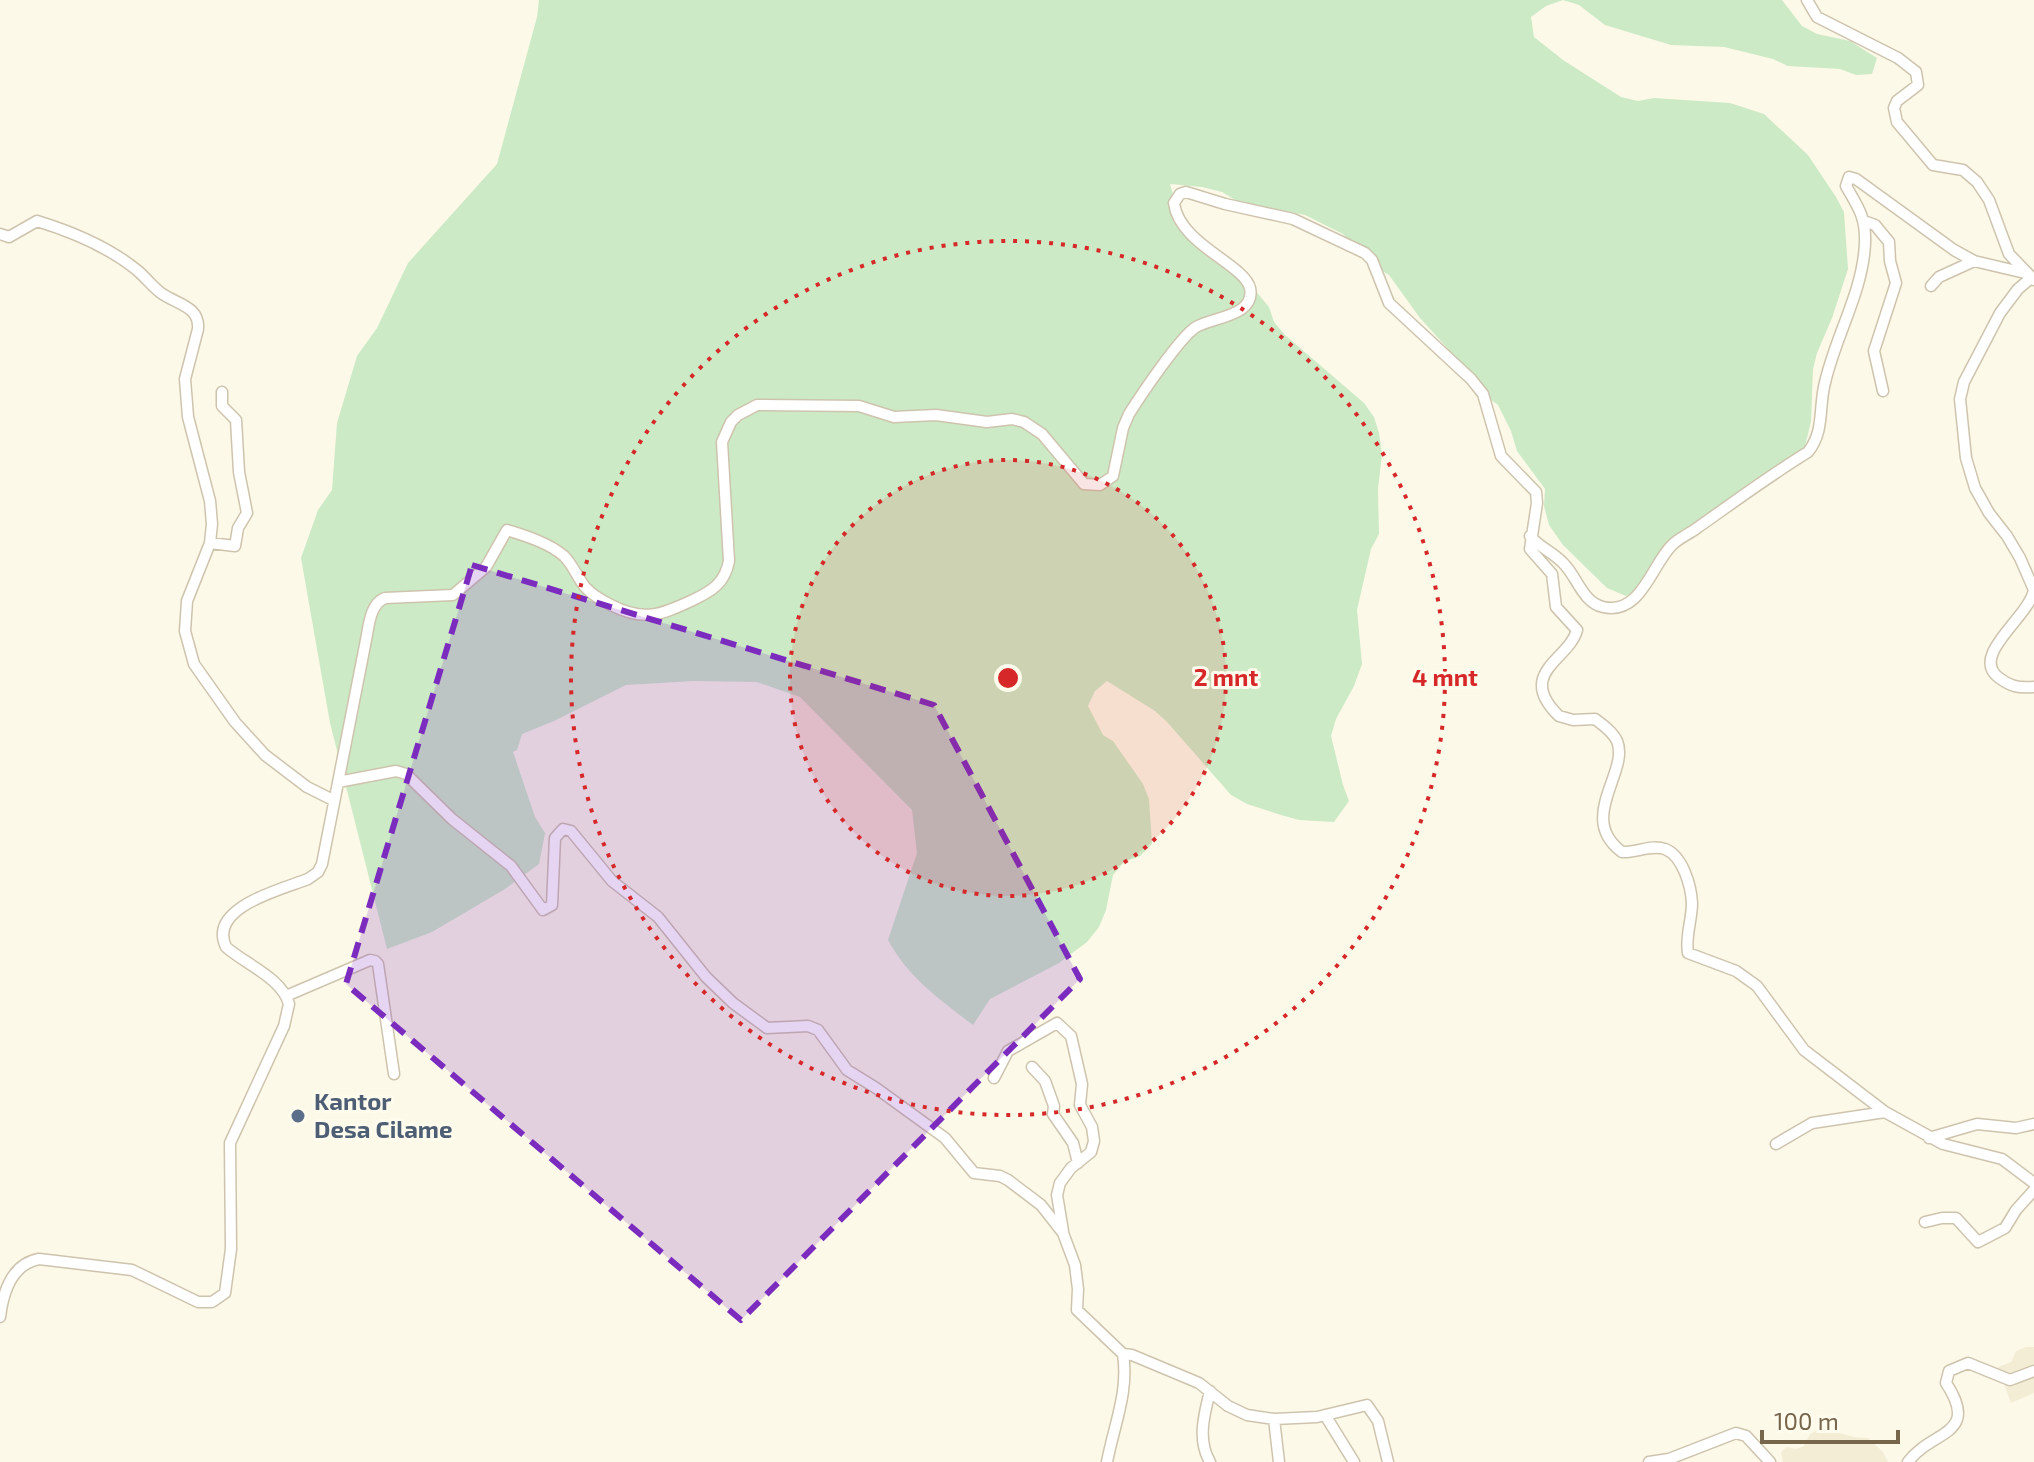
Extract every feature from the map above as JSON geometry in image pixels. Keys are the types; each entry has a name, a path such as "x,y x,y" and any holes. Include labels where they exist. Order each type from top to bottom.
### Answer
{"street":[{"path":"1807,0 1817,17 1898,58 1916,72 1918,85 1897,101 1894,108 1897,122 1933,165 1963,170 1977,182 1989,200 2003,242 2030,277"},
{"path":"1530,536 1539,547 1564,563 1591,600 1603,607 1615,607 1631,601 1640,593 1672,544 1808,452 1818,438 1823,388 1862,267 1864,221 1858,203 1846,186 1849,177 1905,213 1954,250 1974,261 2030,277"},
{"path":"0,1317 5,1294 15,1272 29,1261 39,1259 135,1271 198,1302 212,1302 223,1296 231,1249 230,1140 284,1026 289,1009 286,996 269,979 226,947 223,932 229,919 242,906 318,872 323,861 366,640 376,605 385,598 453,595 486,567 506,531 555,550 593,594 621,610 637,615 667,612 718,585 727,570 722,442 731,422 750,407 859,406 894,417 936,415 987,422 1012,419 1024,422 1042,434 1084,484 1092,486 1107,482 1113,476 1129,414 1185,336 1199,325 1236,312 1247,305 1251,297 1244,277 1184,227 1174,203 1180,194 1186,192 1293,219 1334,236 1370,257 1389,303 1471,379 1483,394 1501,456 1536,492 1537,503 1529,544 1532,555 1554,579 1556,607 1577,630 1575,637 1549,664 1545,673 1545,695 1559,716 1573,720 1595,719 1619,745 1604,808 1603,819 1609,840 1622,852 1662,848 1675,856 1688,884 1692,903 1688,953 1747,977 1804,1050 1885,1112 1929,1138 1957,1149 2002,1159 2034,1183"},
{"path":"0,234 9,237 37,221 65,230 107,250 138,271 161,293 194,311 199,321 185,379 188,417 210,501 210,543 187,601 185,631 194,664 235,722 265,755 307,787 333,800"},
{"path":"1864,221 1875,225 1889,242 1896,283 1874,351 1883,391"},
{"path":"1931,286 1939,277 1974,261"},
{"path":"2030,277 2000,313 1964,382 1960,399 1966,458 1975,488 2020,558 2034,590 2032,601 2023,614 1993,649 1990,663 1994,674 2011,686 2034,687"},
{"path":"210,543 235,546 238,528 247,513 239,472 236,420 222,406 222,392"},
{"path":"338,782 396,771 410,776 452,819 511,866 543,910 552,905 555,838 563,829 571,831 618,886 658,917 706,977 733,1003 767,1028 808,1026 818,1030 847,1070 945,1138 974,1173 1000,1176 1020,1189 1041,1205 1063,1233"},
{"path":"286,996 370,960 375,961 378,964 394,1074"},
{"path":"994,1078 1012,1048 1041,1030 1057,1023 1071,1036 1082,1084 1080,1105 1094,1134 1091,1152 1060,1183 1057,1195 1063,1233 1075,1265 1077,1310 1123,1354 1126,1372 1122,1406 1107,1462"},
{"path":"1032,1067 1045,1081 1054,1106 1053,1114 1073,1143 1078,1163"},
{"path":"1776,1144 1812,1123 1885,1112"},
{"path":"1929,1138 1977,1124 2016,1128 2034,1124"},
{"path":"1925,1222 1956,1218 1978,1242 2005,1228 2034,1190"},
{"path":"1123,1354 1199,1383 1228,1406 1247,1415 1274,1419 1325,1415 1362,1405 1371,1408 1378,1421 1388,1462"},
{"path":"1908,1462 1955,1423 1959,1405 1946,1383 1949,1371 1968,1363 2010,1380 2034,1371"},
{"path":"1210,1391 1202,1434 1203,1447 1210,1462"},
{"path":"1325,1415 1354,1462"},
{"path":"1274,1419 1279,1462"},
{"path":"1649,1462 1669,1459 1736,1433 1746,1436 1770,1462"}],"highlighted area":[{"path":"472,565 934,705 1080,979 741,1320 346,984"}],"shaded area":[{"path":"2034,1347 2034,1393 2011,1403 1998,1367 2011,1362 2016,1351"},
{"path":"1822,1428 1868,1438 1883,1452 1888,1462 1783,1462 1781,1452 1787,1447 1796,1449 1804,1446 1810,1434"}],"green space":[{"path":"539,0 1563,0 1546,6 1531,17 1534,37 1563,60 1621,97 1638,101 1654,98 1730,103 1764,114 1808,155 1836,197 1844,212 1848,269 1813,369 1811,422 1805,446 1794,459 1777,466 1682,533 1640,588 1626,596 1607,588 1563,545 1549,525 1544,506 1545,489 1517,451 1498,405 1483,394 1477,381 1420,318 1389,275 1374,266 1343,234 1305,215 1237,201 1222,192 1202,187 1170,184 1175,201 1202,244 1244,277 1269,307 1274,322 1285,335 1364,403 1374,417 1379,433 1382,454 1378,489 1379,534 1371,549 1357,610 1362,664 1331,736 1349,801 1334,822 1299,820 1247,804 1231,795 1167,722 1107,681 1095,691 1088,706 1103,735 1113,741 1143,784 1149,799 1152,844 1140,856 1124,862 1113,875 1106,910 1099,927 1087,942 1059,963 990,999 973,1025 915,977 888,940 917,853 912,810 800,697 757,682 694,681 626,685 522,734 517,750 513,752 535,817 545,833 539,864 505,889 432,932 387,949 330,723 301,558 318,510 332,490 337,423 357,356 377,328 408,263 497,164"},
{"path":"1563,0 1782,0 1802,26 1817,34 1850,41 1877,58 1872,74 1856,75 1840,69 1788,66 1773,59 1724,47 1671,45 1605,25 1579,5"}],"place":[{"name":"Kantor Desa Cilame","path":"298,1116"}]}
